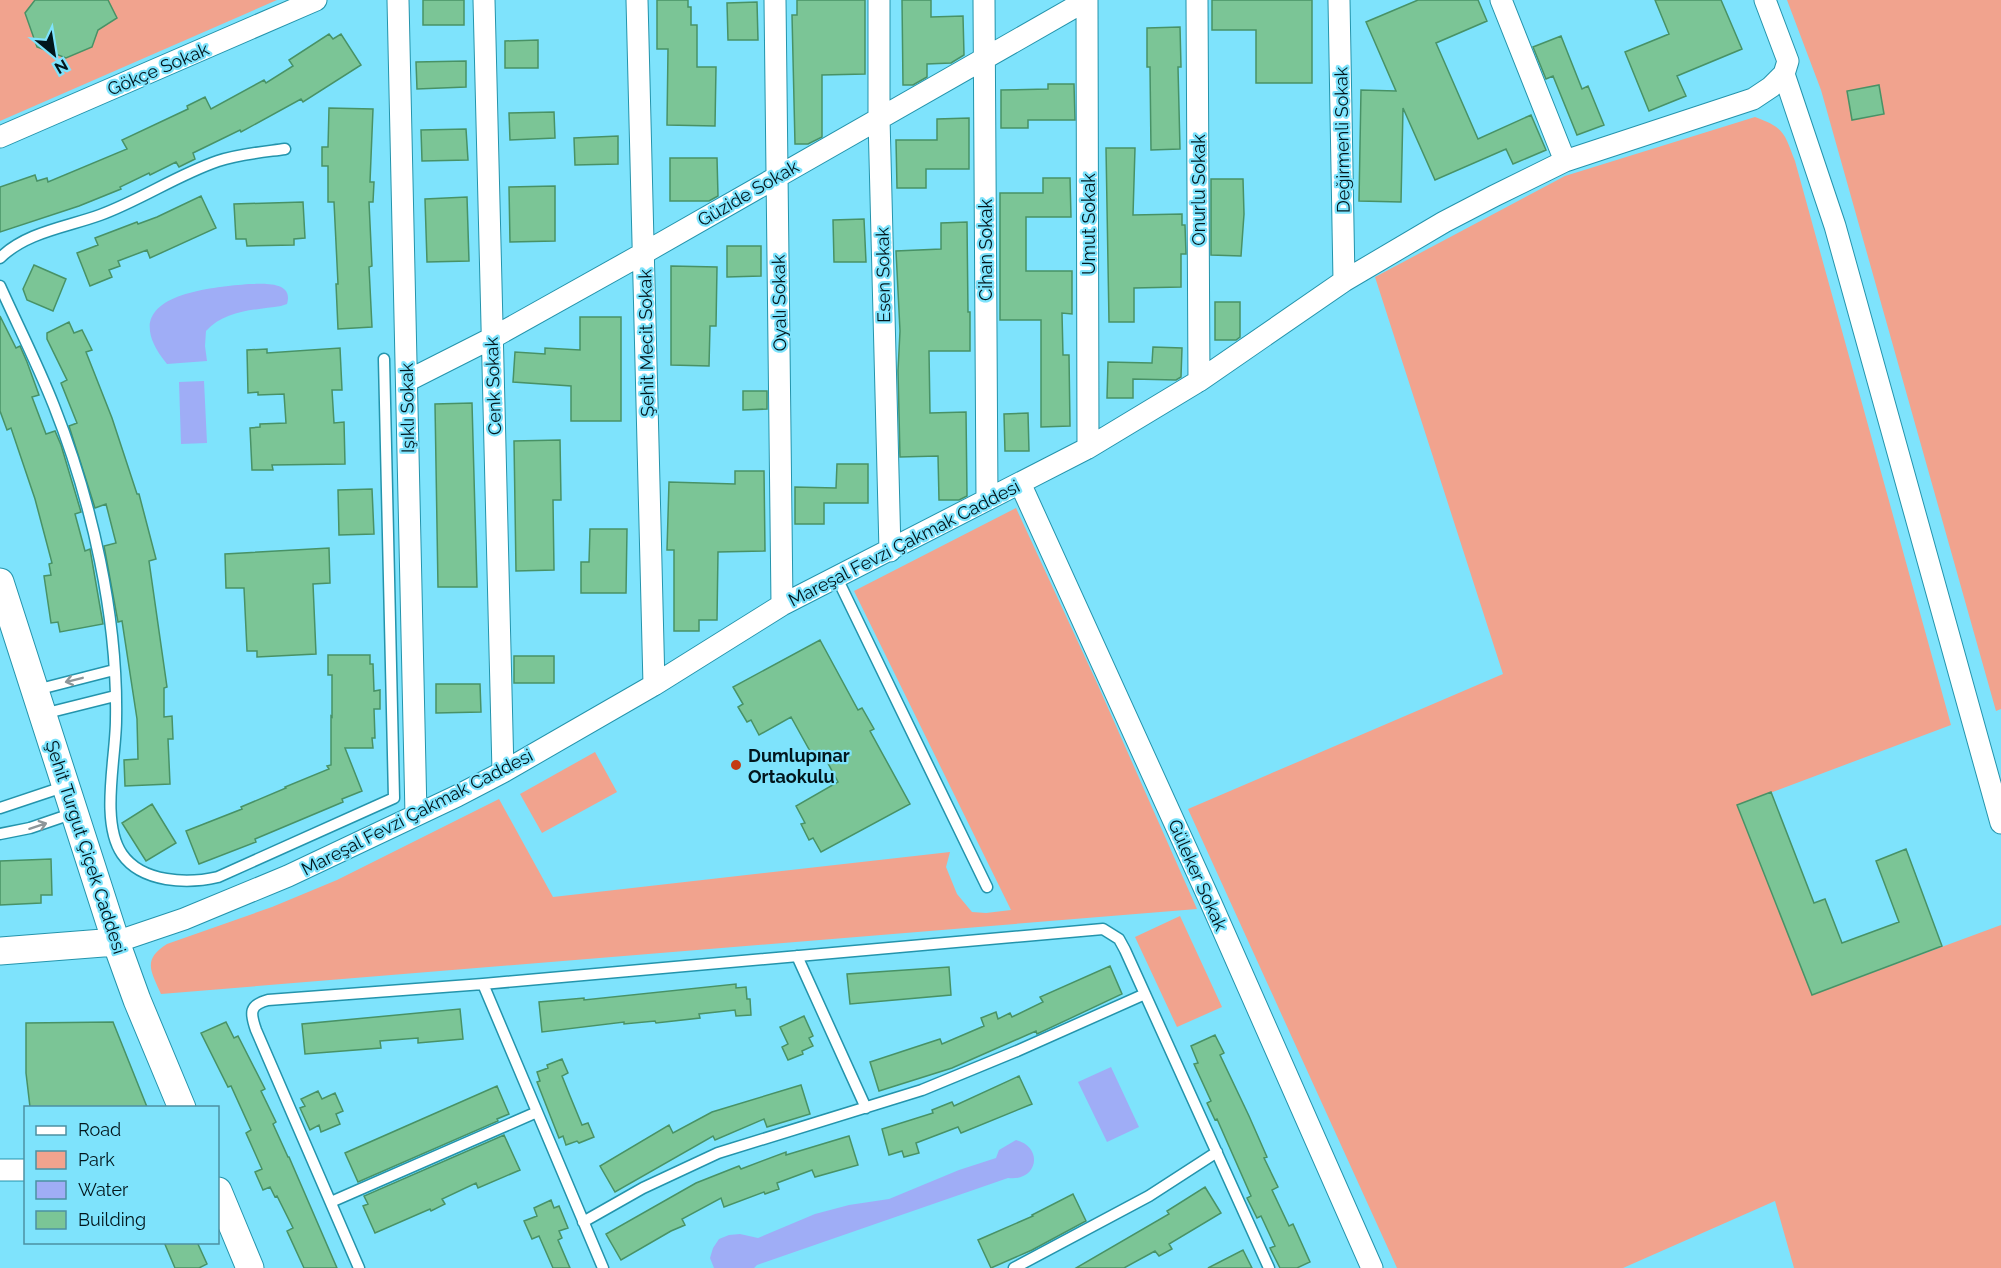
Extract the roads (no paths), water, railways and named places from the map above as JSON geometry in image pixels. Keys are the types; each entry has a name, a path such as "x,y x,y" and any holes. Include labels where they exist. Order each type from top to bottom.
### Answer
{"street":[{"name":"Gökçe Sokak","path":"0,137 316,0"},
{"name":"Işıklı Sokak","path":"398,0 416,815"},
{"name":"Cenk Sokak","path":"484,0 503,772"},
{"name":"Şehit Mecit Sokak","path":"637,0 654,685"},
{"name":"Oyalı Sokak","path":"776,0 782,605"},
{"name":"Esen Sokak","path":"879,0 879,118 890,551"},
{"name":"Cihan Sokak","path":"984,0 987,500"},
{"name":"Güzide Sokak","path":"407,381 492,338 644,254 1087,0"},
{"name":"Umut Sokak","path":"1087,0 1088,448"},
{"name":"Onurlu Sokak","path":"1197,0 1199,381"},
{"path":"1501,0 1565,162"},
{"path":"1765,0 1788,61 1784,74 1835,226 2001,824"},
{"name":"Değirmenli Sokak","path":"1344,281 1346,3"},
{"name":"Mareşal Fevzi Çakmak Caddesi","path":"0,951 116,942 184,919 288,876 416,815 503,772 654,685 782,605 1088,448 1199,381 1344,281 1444,222 1565,162 1753,99 1771,87 1784,74"},
{"name":"Güleker Sokak","path":"1020,483 1206,892 1372,1268"},
{"name":"Şehit Turgut Çiçek Caddesi","path":"0,582 116,942 137,1000 182,1106"},
{"path":"0,1170 24,1170"},
{"path":"219,1193 250,1268"}],"lane":[{"path":"0,258 10,248 29,238 102,214 208,165 240,155 285,149"},
{"path":"0,286 54,407 81,489 99,558 108,608 114,670 116,721 110,793 115,840 122,855 136,867 152,875 177,881 199,882 218,877 394,798 384,358"},
{"path":"837,578 987,887"},
{"path":"39,702 114,670"},
{"path":"39,702 115,696"},
{"path":"0,808 66,786"},
{"path":"0,834 30,828 74,813"},
{"path":"359,1268 251,1017 253,1008 258,1003 268,999 483,984 1103,929 1119,939 1269,1268"},
{"path":"797,956 866,1108"},
{"path":"483,984 603,1268"},
{"path":"583,1222 643,1188 718,1153 922,1090 964,1074 1145,994"},
{"path":"331,1202 537,1112"},
{"path":"1014,1268 1149,1196 1217,1152"}],"water":[{"path":"249,284 269,284 282,288 288,297 287,304 241,312 222,319 206,331 207,361 167,364 153,341 150,324 156,310 170,300 188,293"},
{"path":"204,381 207,443 181,444 179,382"},
{"path":"1111,1067 1139,1127 1107,1142 1078,1082"},
{"path":"1016,1140 1031,1149 1034,1156 1034,1163 1026,1175 1008,1178 757,1265 754,1268 714,1268 710,1258 719,1239 740,1234 758,1238 815,1214 849,1205 889,1199 959,1170 996,1158 999,1150"}],"place":[{"name":"Dumlupınar Ortaokulu","path":"736,765"}]}
